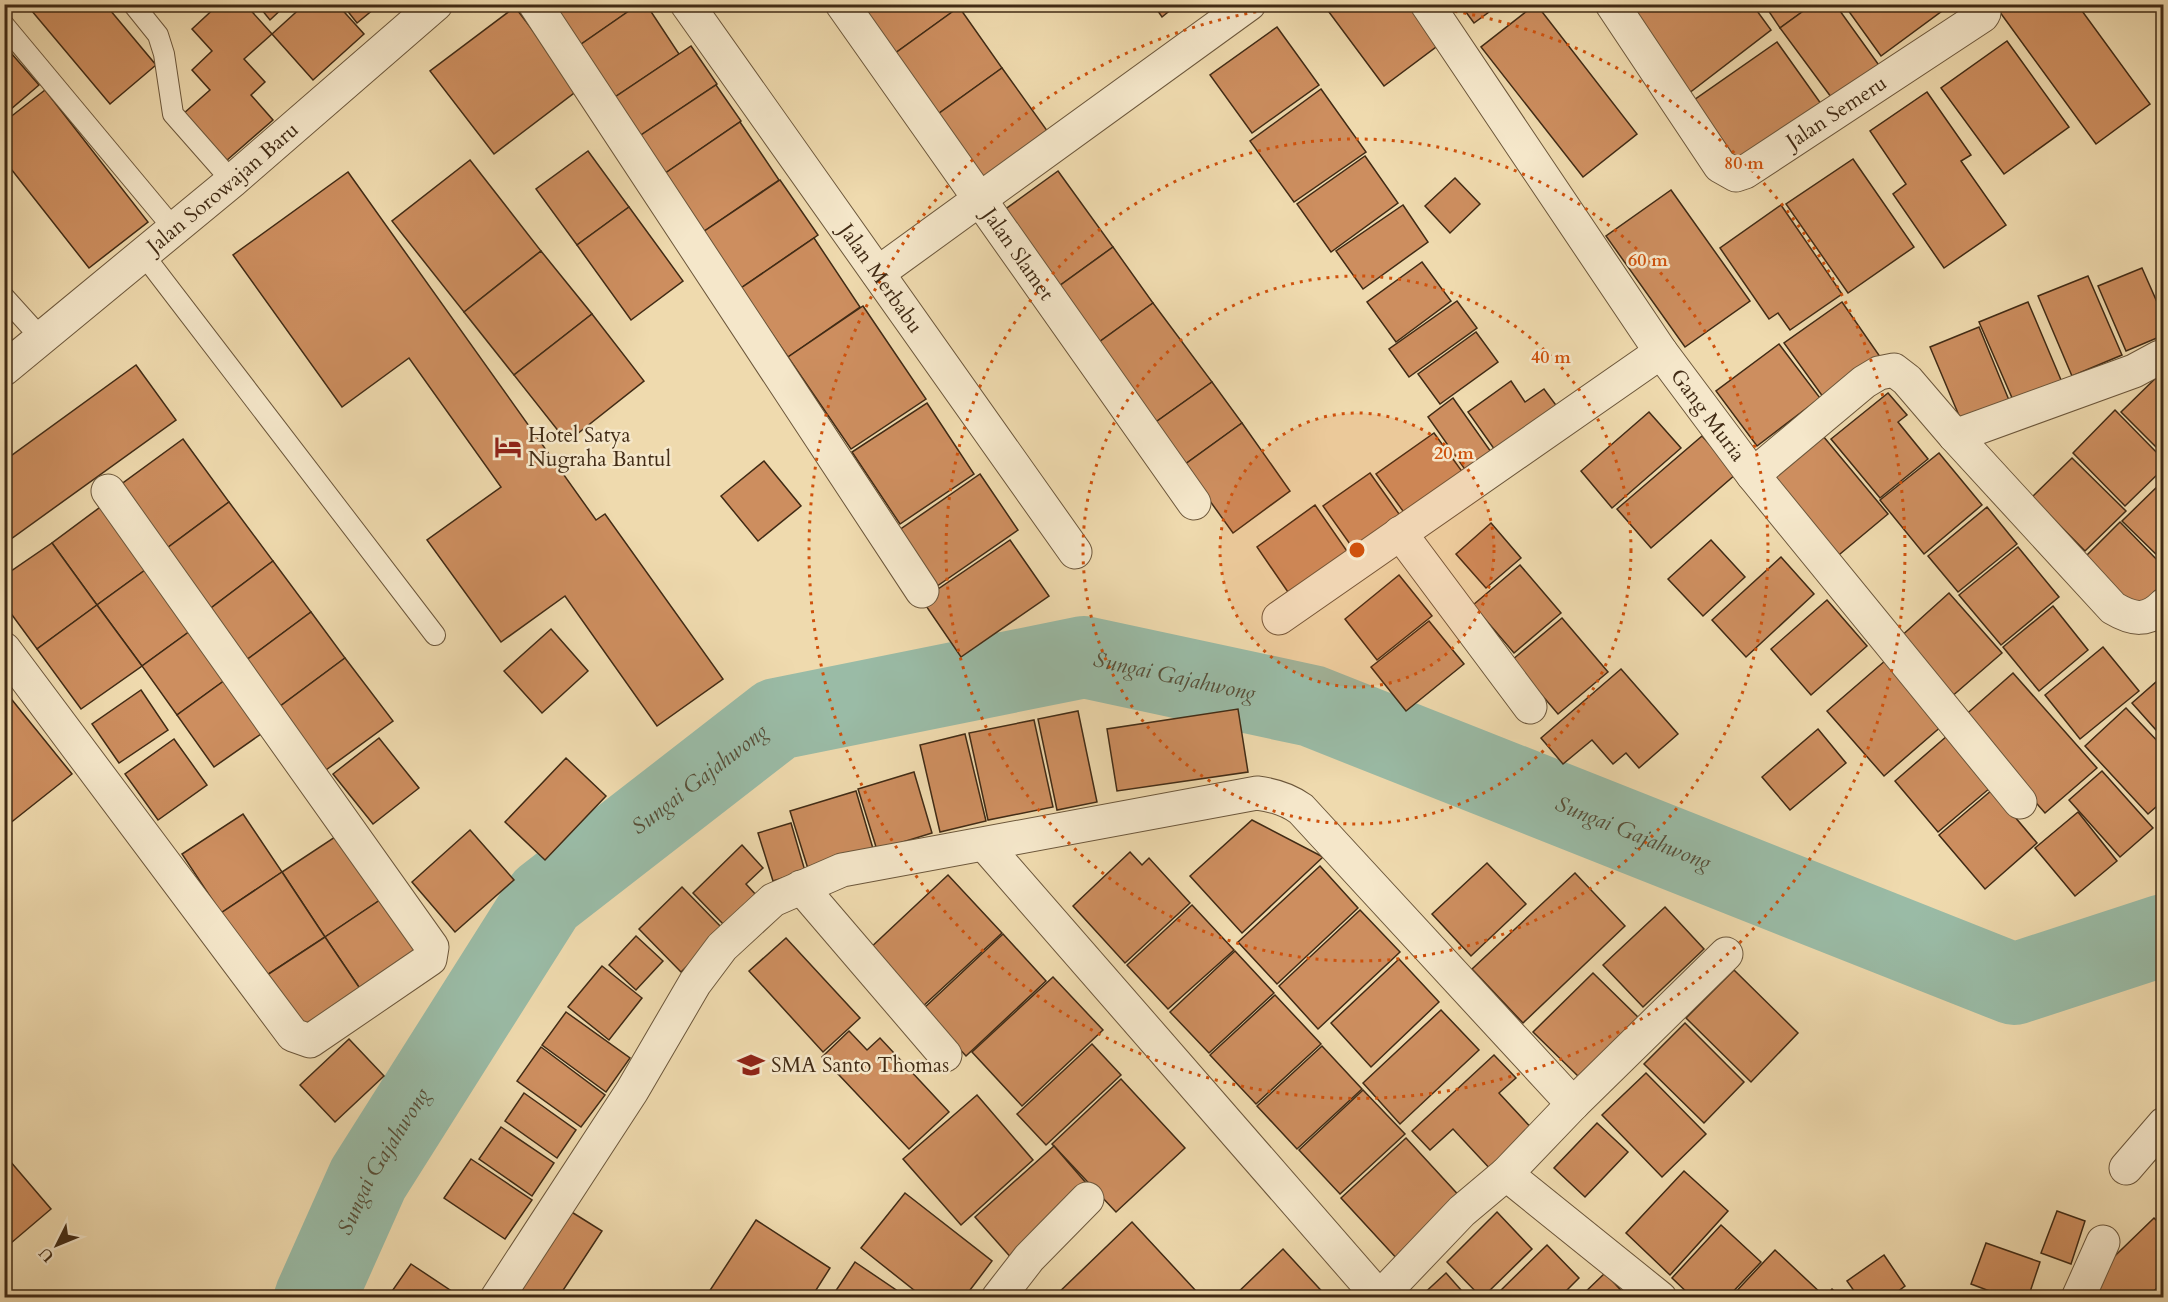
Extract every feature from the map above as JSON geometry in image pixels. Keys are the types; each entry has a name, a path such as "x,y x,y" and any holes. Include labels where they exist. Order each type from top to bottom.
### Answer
{"street":[{"name":"Jalan Sorowajan Baru","path":"4,369 232,181 436,4"},
{"path":"535,4 922,591"},
{"name":"Jalan Merbabu","path":"687,4 1075,552"},
{"name":"Jalan Slamet","path":"842,4 1194,503"},
{"path":"878,273 1249,4"},
{"name":"Gang Muria","path":"1427,4 1661,352 1753,475 2020,802"},
{"name":"Jalan Semeru","path":"1612,4 1720,166 1736,174 1745,172 1982,16 1984,4"},
{"path":"1280,618 1661,352"},
{"path":"1955,436 2134,371 2163,357"},
{"path":"1753,475 1864,382 1879,373 1894,370 1907,380 1955,436 2113,608 2134,618 2153,615 2163,605"},
{"path":"4,649 293,1035 310,1041 430,959 432,947 108,491"},
{"path":"1400,534 1530,707"},
{"path":"496,1298 632,1092 695,983 722,947 773,900 842,870 1257,793 1275,795 1290,801 1301,809 1573,1104"},
{"path":"985,845 1379,1298 1462,1211 1506,1174 1573,1104 1726,954"},
{"path":"801,887 945,1055"},
{"path":"2126,1168 2159,1139"},
{"path":"1506,1174 1660,1298"},
{"path":"998,1298 1029,1258 1087,1199"},
{"path":"2078,1298 2103,1242"}],"lane":[{"path":"133,4 158,35 164,54 173,114 232,181"},
{"path":"4,25 174,229"},
{"path":"143,254 435,635"},
{"path":"4,297 42,339"}],"building":[{"path":"26,4 105,4 156,65 110,104"},
{"path":"219,4 245,4 272,34 244,59 265,82 251,95 273,120 226,161 183,114 210,90 192,70 212,51 192,29"},
{"path":"257,4 287,4 270,20"},
{"path":"305,4 337,4 364,34 313,80 272,34"},
{"path":"342,4 380,4 357,23"},
{"path":"548,4 639,4 577,47"},
{"path":"639,4 646,4 679,54 612,99 577,47"},
{"path":"859,4 957,4 959,7 894,54"},
{"path":"1153,4 1178,4 1162,17"},
{"path":"1323,4 1416,4 1444,41 1384,86"},
{"path":"1460,4 1500,4 1474,23"},
{"path":"1536,4 1637,134 1583,177 1481,47"},
{"path":"1644,4 1752,4 1771,30 1684,97 1625,19"},
{"path":"1764,4 1813,4 1780,28"},
{"path":"1813,4 1835,4 1881,68 1834,101 1780,28"},
{"path":"1848,4 1937,4 1942,11 1881,56 1845,6"},
{"path":"1994,4 2077,4 2150,104 2096,144"},
{"path":"515,7 578,90 494,154 430,71"},
{"path":"959,7 1002,68 938,114 894,54"},
{"path":"1277,27 1319,85 1252,133 1210,75"},
{"path":"2007,41 2069,127 2004,174 1941,88"},
{"path":"1777,42 1824,108 1741,166 1694,100"},
{"path":"4,45 39,85 4,115"},
{"path":"691,46 717,84 638,137 612,99"},
{"path":"1002,68 1048,132 984,178 938,114"},
{"path":"716,85 741,121 664,174 638,137"},
{"path":"1321,89 1366,152 1294,202 1250,141"},
{"path":"45,90 148,222 89,268 4,160 4,122"},
{"path":"1927,92 1971,155 1961,161 2006,225 1944,268 1893,194 1906,184 1870,131"},
{"path":"740,122 779,180 703,232 664,174"},
{"path":"588,151 629,207 577,245 536,189"},
{"path":"1365,156 1398,203 1331,252 1297,204"},
{"path":"1853,159 1914,247 1848,293 1786,204"},
{"path":"470,160 541,251 464,312 392,221"},
{"path":"1058,171 1113,247 1055,289 1000,213"},
{"name":"Hotel Satya Nugraha Bantul","path":"348,172 596,520 605,514 723,679 657,726 565,596 501,642 427,540 501,487 409,358 342,407 233,255"},
{"path":"1455,178 1480,204 1450,233 1425,206"},
{"path":"780,180 818,235 741,288 703,232"},
{"path":"1671,190 1750,301 1685,347 1606,236"},
{"path":"1403,205 1428,242 1363,289 1336,251"},
{"path":"1781,205 1842,294 1790,330 1778,313 1769,319 1720,248"},
{"path":"629,207 683,281 631,320 577,245"},
{"path":"814,238 860,307 788,357 741,288"},
{"path":"1113,247 1153,303 1095,345 1055,289"},
{"path":"541,251 592,314 514,375 464,312"},
{"path":"1422,262 1451,301 1396,342 1367,302"},
{"path":"2142,268 2164,318 2164,335 2126,351 2098,286"},
{"path":"2088,276 2122,355 2072,376 2038,296"},
{"path":"1457,301 1477,328 1409,377 1389,349"},
{"path":"1842,302 1883,361 1826,401 1784,343"},
{"path":"2028,302 2064,387 2016,407 1979,322"},
{"path":"1153,303 1212,382 1153,424 1095,345"},
{"path":"863,306 926,399 851,449 788,357"},
{"path":"592,314 644,381 567,442 514,375"},
{"path":"1979,327 2011,405 1963,425 1930,347"},
{"path":"1476,332 1498,362 1440,404 1418,374"},
{"path":"1779,344 1820,398 1757,446 1716,391"},
{"path":"136,365 176,420 4,544 4,461"},
{"path":"2164,370 2164,455 2121,412"},
{"path":"1511,381 1525,402 1544,389 1564,416 1502,460 1468,412"},
{"path":"1212,382 1242,423 1184,465 1153,424"},
{"path":"1888,393 1907,415 1898,422 1928,459 1880,498 1831,439"},
{"path":"1453,398 1496,459 1471,478 1428,417"},
{"path":"927,403 974,474 900,524 852,452"},
{"path":"2115,410 2164,460 2164,468 2125,506 2073,453"},
{"path":"1649,412 1681,448 1612,508 1581,471"},
{"path":"1242,423 1290,491 1233,533 1184,465"},
{"path":"1434,433 1469,481 1411,522 1376,474"},
{"path":"1702,436 1736,474 1651,548 1617,509"},
{"path":"1823,436 1888,514 1834,559 1769,480"},
{"path":"183,439 229,502 163,551 116,488"},
{"path":"1939,453 1982,505 1924,554 1880,500"},
{"path":"2072,458 2126,511 2085,551 2032,497"},
{"path":"764,461 801,506 758,541 721,496"},
{"path":"1370,473 1404,521 1357,554 1323,506"},
{"path":"980,474 1018,530 930,591 892,535"},
{"path":"2164,480 2164,562 2122,521"},
{"path":"107,502 152,565 97,605 52,543"},
{"path":"229,502 273,561 207,611 163,551"},
{"path":"1315,505 1349,554 1290,595 1257,547"},
{"path":"1987,507 2017,544 1958,592 1928,556"},
{"path":"2120,522 2164,567 2164,595 2143,615 2085,557"},
{"path":"1491,523 1521,558 1486,588 1456,554"},
{"path":"1010,540 1049,596 961,657 922,600"},
{"path":"1711,540 1745,577 1703,616 1668,579"},
{"path":"52,543 97,605 37,649 4,604 4,576"},
{"path":"2018,547 2059,597 2001,645 1959,595"},
{"path":"1781,557 1814,594 1746,657 1712,620"},
{"path":"273,561 311,612 245,661 207,611"},
{"path":"152,565 197,626 142,666 97,605"},
{"path":"1520,565 1561,613 1514,653 1473,605"},
{"path":"1399,575 1432,616 1377,660 1345,619"},
{"path":"1949,593 2002,653 1950,698 1898,639"},
{"path":"1827,600 1867,646 1811,695 1771,649"},
{"path":"97,605 142,666 81,709 37,649"},
{"path":"2053,606 2088,650 2039,691 2003,647"},
{"path":"311,612 345,658 279,707 245,661"},
{"path":"1562,618 1608,672 1558,714 1512,660"},
{"path":"1429,621 1464,664 1406,711 1371,667"},
{"path":"197,626 232,675 177,715 142,666"},
{"path":"551,629 588,671 542,713 504,671"},
{"path":"2103,647 2139,691 2080,739 2045,695"},
{"path":"345,658 393,721 326,770 279,707"},
{"path":"1886,660 1943,725 1884,776 1827,711"},
{"path":"1621,669 1678,734 1639,768 1626,753 1613,764 1592,740 1563,764 1541,738"},
{"path":"2013,673 2097,768 2045,813 1962,718"},
{"path":"232,675 271,727 214,767 177,715"},
{"path":"2164,675 2164,739 2132,703"},
{"path":"4,690 72,774 4,828"},
{"path":"141,690 168,730 119,763 92,724"},
{"path":"2126,708 2164,748 2164,800 2148,814 2085,746"},
{"path":"1238,709 1248,772 1117,791 1107,729"},
{"path":"1078,711 1097,802 1057,810 1038,719"},
{"path":"1034,720 1053,807 988,820 969,733"},
{"path":"1818,729 1846,763 1790,810 1762,777"},
{"path":"965,734 986,821 940,832 920,745"},
{"path":"1947,736 1990,788 1938,832 1895,781"},
{"path":"379,738 419,788 373,824 333,774"},
{"path":"174,739 207,785 158,820 125,774"},
{"path":"566,758 606,796 545,860 505,822"},
{"path":"2102,771 2153,828 2120,857 2069,800"},
{"path":"914,772 932,833 877,850 858,789"},
{"path":"1992,790 2037,843 1985,889 1939,835"},
{"path":"856,791 874,852 809,872 790,811"},
{"path":"2078,812 2117,861 2075,896 2035,848"},
{"path":"243,814 282,872 221,913 182,854"},
{"path":"1252,820 1323,857 1242,933 1190,876"},
{"path":"791,823 805,871 773,881 758,833"},
{"path":"470,830 514,880 455,932 412,882"},
{"path":"344,831 386,896 325,937 282,872"},
{"path":"742,845 763,868 746,884 757,896 725,926 693,893"},
{"path":"1130,852 1142,865 1149,858 1190,903 1125,963 1073,906"},
{"path":"1487,863 1526,904 1471,956 1432,914"},
{"path":"1320,866 1358,908 1277,984 1238,942"},
{"path":"282,872 325,937 264,977 221,913"},
{"path":"1575,873 1625,926 1523,1023 1472,969"},
{"path":"948,875 1002,933 921,1008 867,951"},
{"path":"682,887 724,930 681,972 639,929"},
{"path":"386,896 424,953 363,993 325,937"},
{"path":"1192,905 1234,950 1168,1009 1127,965"},
{"path":"1665,907 1704,949 1643,1007 1603,965"},
{"path":"1360,910 1400,952 1318,1029 1279,986"},
{"path":"1003,934 1046,981 966,1056 923,1009"},
{"path":"636,936 663,961 636,990 609,965"},
{"path":"325,937 363,993 302,1034 264,977"},
{"path":"786,938 860,1018 823,1052 749,971"},
{"path":"1235,951 1274,993 1209,1053 1170,1012"},
{"path":"1399,959 1439,1002 1371,1067 1331,1023"},
{"path":"602,966 642,998 609,1040 568,1007"},
{"path":"1734,970 1798,1033 1751,1082 1686,1018"},
{"path":"1593,973 1640,1019 1580,1078 1533,1032"},
{"path":"1053,977 1103,1030 1022,1106 972,1052"},
{"path":"1275,995 1321,1044 1256,1104 1210,1055"},
{"path":"1441,1010 1479,1050 1400,1124 1363,1083"},
{"path":"566,1012 630,1058 606,1092 542,1045"},
{"path":"1685,1023 1744,1082 1704,1123 1644,1064"},
{"path":"849,1031 867,1050 880,1038 949,1112 909,1149 822,1057"},
{"path":"349,1039 384,1076 335,1122 300,1085"},
{"path":"1092,1044 1121,1075 1046,1145 1017,1114"},
{"path":"1322,1046 1362,1089 1297,1149 1257,1106"},
{"path":"541,1047 605,1095 581,1127 517,1081"},
{"path":"1494,1055 1516,1078 1499,1093 1536,1133 1493,1172 1453,1129 1430,1150 1412,1131"},
{"path":"1646,1073 1706,1134 1662,1177 1602,1115"},
{"path":"1121,1079 1185,1148 1116,1212 1052,1144"},
{"path":"1363,1090 1405,1134 1340,1194 1299,1150"},
{"path":"524,1093 576,1130 557,1158 505,1121"},
{"path":"977,1095 1033,1160 961,1225 903,1159"},
{"path":"1597,1123 1628,1152 1585,1197 1554,1168"},
{"path":"501,1127 554,1163 532,1196 479,1159"},
{"path":"1406,1138 1464,1201 1399,1261 1341,1198"},
{"path":"1054,1146 1093,1191 1014,1261 975,1217"},
{"path":"4,1154 51,1209 4,1249"},
{"path":"471,1159 532,1200 505,1239 444,1198"},
{"path":"1684,1171 1728,1211 1670,1275 1626,1233"},
{"path":"905,1193 992,1261 964,1298 924,1298 861,1248"},
{"path":"570,1211 602,1231 558,1298 514,1298"},
{"path":"2057,1211 2085,1221 2071,1264 2041,1253"},
{"path":"1497,1212 1532,1249 1482,1298 1447,1262"},
{"path":"2154,1218 2164,1228 2164,1281 2147,1298 2108,1298 2090,1280"},
{"path":"756,1220 830,1268 811,1298 705,1298"},
{"path":"1132,1222 1197,1292 1192,1298 1053,1298"},
{"path":"1721,1225 1761,1262 1727,1298 1693,1298 1672,1278"},
{"path":"1986,1243 2040,1262 2028,1298 2008,1298 1971,1284"},
{"path":"1547,1245 1579,1278 1559,1298 1500,1298 1497,1294"},
{"path":"1283,1249 1328,1298 1232,1298"},
{"path":"1775,1250 1824,1296 1822,1298 1730,1298"},
{"path":"1884,1255 1905,1286 1889,1298 1859,1298 1847,1281"},
{"path":"855,1262 908,1298 831,1298"},
{"path":"411,1264 462,1298 395,1298 390,1294"},
{"path":"1446,1273 1468,1298 1419,1298"},
{"path":"1605,1273 1628,1298 1579,1298"},
{"path":"1832,1289 1841,1298 1824,1298"}],"waterway":[{"name":"Sungai Gajahwong","path":"315,1298 368,1179 545,899 777,719 1084,657 1312,706 2014,984 2164,935"}],"place":[{"name":"Hotel Satya Nugraha Bantul","path":"508,447"},
{"name":"SMA Santo Thomas","path":"751,1065"}]}
